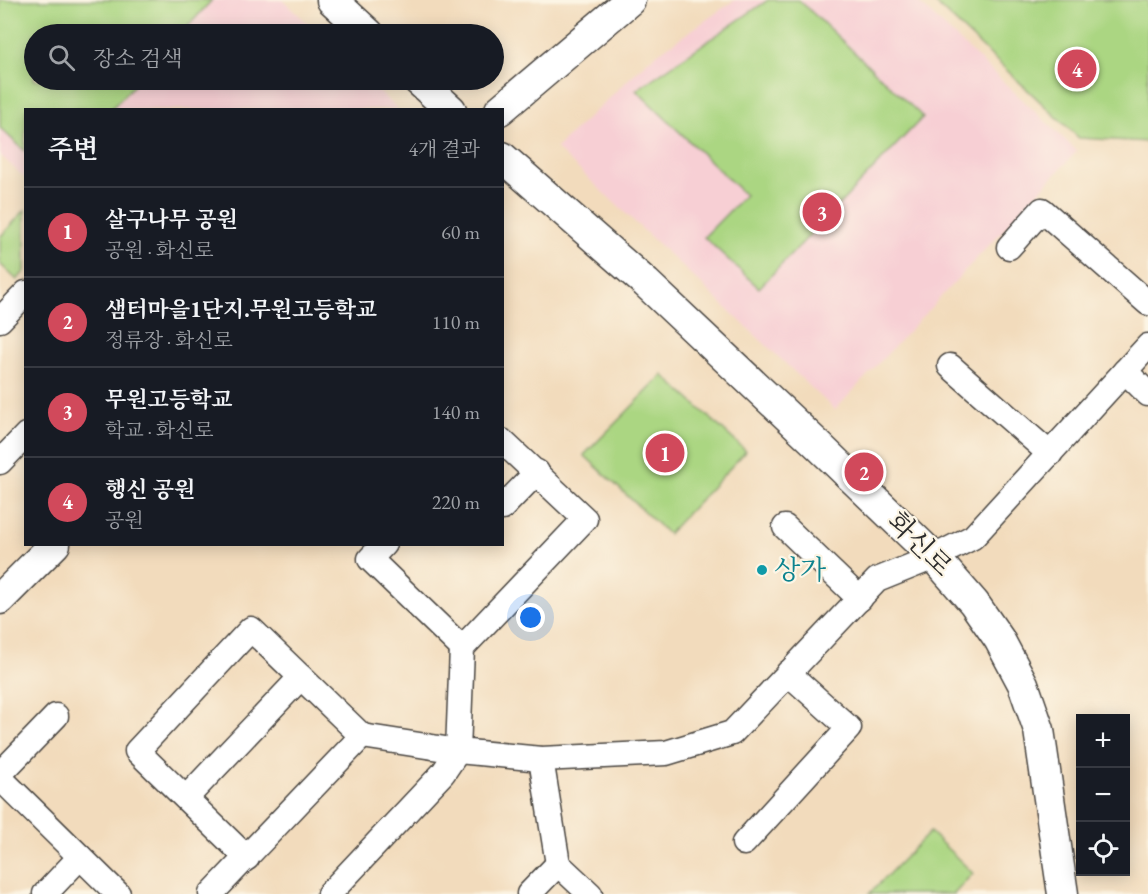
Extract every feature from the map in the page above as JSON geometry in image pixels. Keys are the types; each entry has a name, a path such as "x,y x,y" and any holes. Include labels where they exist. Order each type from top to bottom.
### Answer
{"main road":[{"path":"332,0 358,24"},
{"path":"502,108 630,0"},
{"path":"429,90 449,108"},
{"name":"화신로","path":"504,160 646,283 934,557 974,603 999,639 1023,684 1039,730 1063,894"},
{"path":"0,599 53,546"}],"street":[{"path":"1009,247 1042,210 1148,303"},
{"path":"0,320 24,295"},
{"path":"247,858 137,751 251,629 362,736 458,751 541,759 666,753 732,733 877,580 934,557 973,537 1148,346"},
{"path":"950,366 1050,454"},
{"path":"1125,371 1148,394"},
{"path":"0,462 24,437"},
{"path":"329,894 443,773 458,751 462,648 585,519 504,443"},
{"path":"504,506 537,472"},
{"path":"785,526 860,599"},
{"path":"382,546 370,559 462,648"},
{"path":"744,843 849,728 789,673"},
{"path":"186,798 301,677"},
{"path":"56,716 0,776 118,894"},
{"path":"211,894 362,736"},
{"path":"541,759 558,864 590,894"},
{"path":"45,894 80,857"},
{"path":"529,894 558,864"}],"shaded area":[{"path":"0,0 283,0 308,24 24,24 24,90 377,90 397,108 24,108 24,177 0,155"},
{"path":"735,0 916,0 1077,151 835,410 556,148 651,58"}],"green space":[{"path":"0,0 212,0 190,24 24,24 24,90 129,90 112,108 24,108 24,150 0,128"},
{"path":"768,0 799,0 923,117 759,288 704,237 745,195 636,90"},
{"path":"932,0 1148,0 1148,142 1079,138"},
{"path":"24,211 24,272 17,280 0,264 0,237"},
{"path":"663,375 746,451 668,534 584,455"},
{"path":"930,832 973,873 954,894 869,894"}],"place":[{"name":"행신 공원","path":"1077,69"},
{"name":"무원고등학교","path":"822,212"},
{"name":"살구나무 공원","path":"665,453"},
{"name":"샘터마을1단지.무원고등학교","path":"864,472"},
{"name":"상가","path":"762,570"}]}
